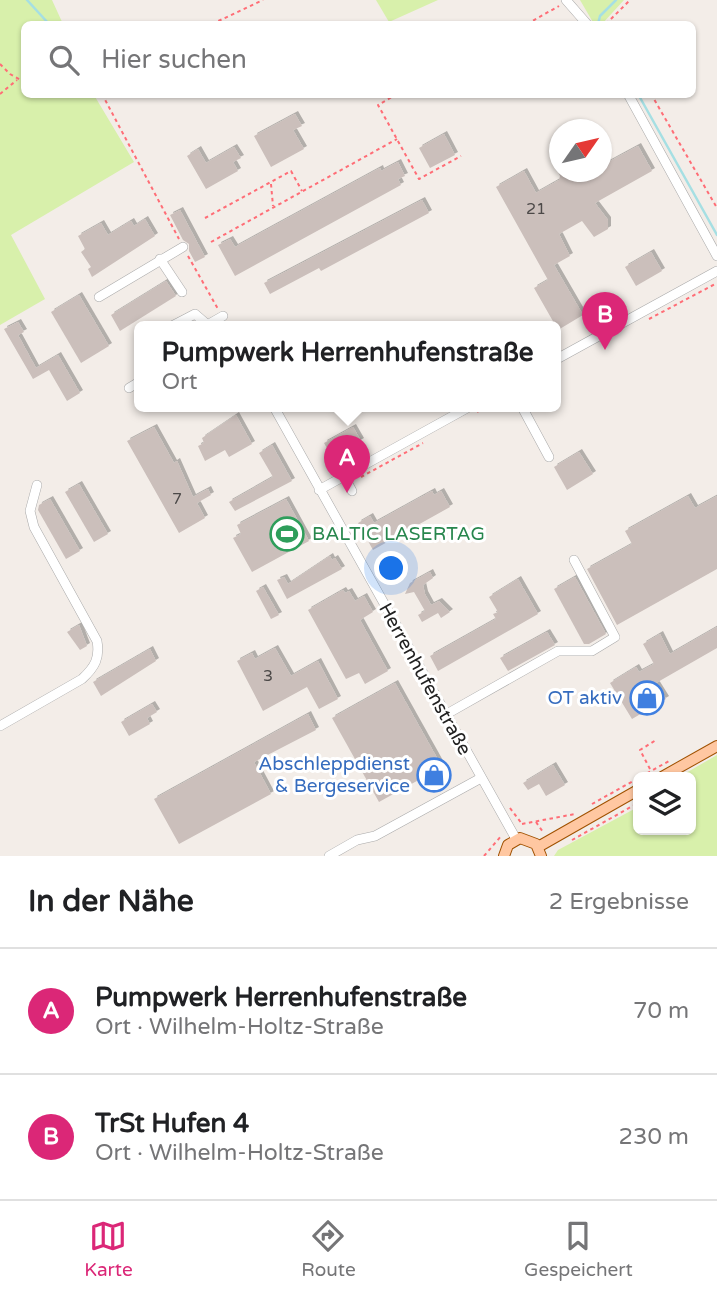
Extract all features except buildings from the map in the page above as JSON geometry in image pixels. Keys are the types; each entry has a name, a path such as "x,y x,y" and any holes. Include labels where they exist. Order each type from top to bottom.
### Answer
{"main road":[{"path":"671,772 717,746"},
{"path":"504,856 508,845 516,839 528,839 540,851 633,793"}],"street":[{"path":"564,0 584,21"},
{"path":"630,98 717,256"},
{"path":"99,297 183,247"},
{"path":"160,259 182,292"},
{"path":"561,357 717,271"},
{"path":"182,321 195,314 205,321"},
{"path":"216,321 223,316"},
{"path":"129,388 134,385"},
{"name":"Herrenhufenstraße","path":"277,412 516,839"},
{"path":"319,490 460,412"},
{"path":"525,412 549,457"},
{"path":"344,476 352,491"},
{"path":"0,726 82,679 92,670 99,652 97,641 34,527 30,511 37,485"},
{"path":"445,715 558,651 592,651 615,637 574,560"},
{"path":"329,856 357,840 375,836 481,778"}],"path":[{"path":"218,21 263,0"},
{"path":"532,21 559,6 564,0"},
{"path":"608,20 630,0"},
{"path":"0,64 21,81"},
{"path":"0,94 18,80"},
{"path":"104,98 223,316"},
{"path":"390,98 378,105 419,179 461,156"},
{"path":"653,98 717,208"},
{"path":"211,242 397,139"},
{"path":"205,218 291,171 303,192"},
{"path":"271,183 274,208"},
{"path":"651,770 640,750 656,740"},
{"path":"586,808 633,780"},
{"path":"569,841 633,806"},
{"path":"522,824 576,814"},
{"path":"484,856 493,850 499,836"}],"green space":[{"path":"0,0 52,0 62,21 21,21 21,98 96,98 134,162 11,235 45,299 0,325"},
{"path":"376,0 438,0 391,21 388,21"},
{"path":"580,0 624,0 605,21 592,21"},
{"path":"717,755 717,856 554,856 558,850 633,810 633,835 696,835 696,772 688,772"}],"waterway":[{"path":"27,0 46,21"},
{"path":"599,21 600,16 616,0"},
{"path":"640,98 717,235"}],"place":[{"name":"TrSt Hufen 4","path":"605,350"},
{"name":"Pumpwerk Herrenhufenstraße","path":"347,493"},
{"name":"BALTIC LASERTAG","path":"287,534"},
{"name":"OT aktiv","path":"647,698"},
{"name":"Abschleppdienst & Bergeservice","path":"434,775"}]}
